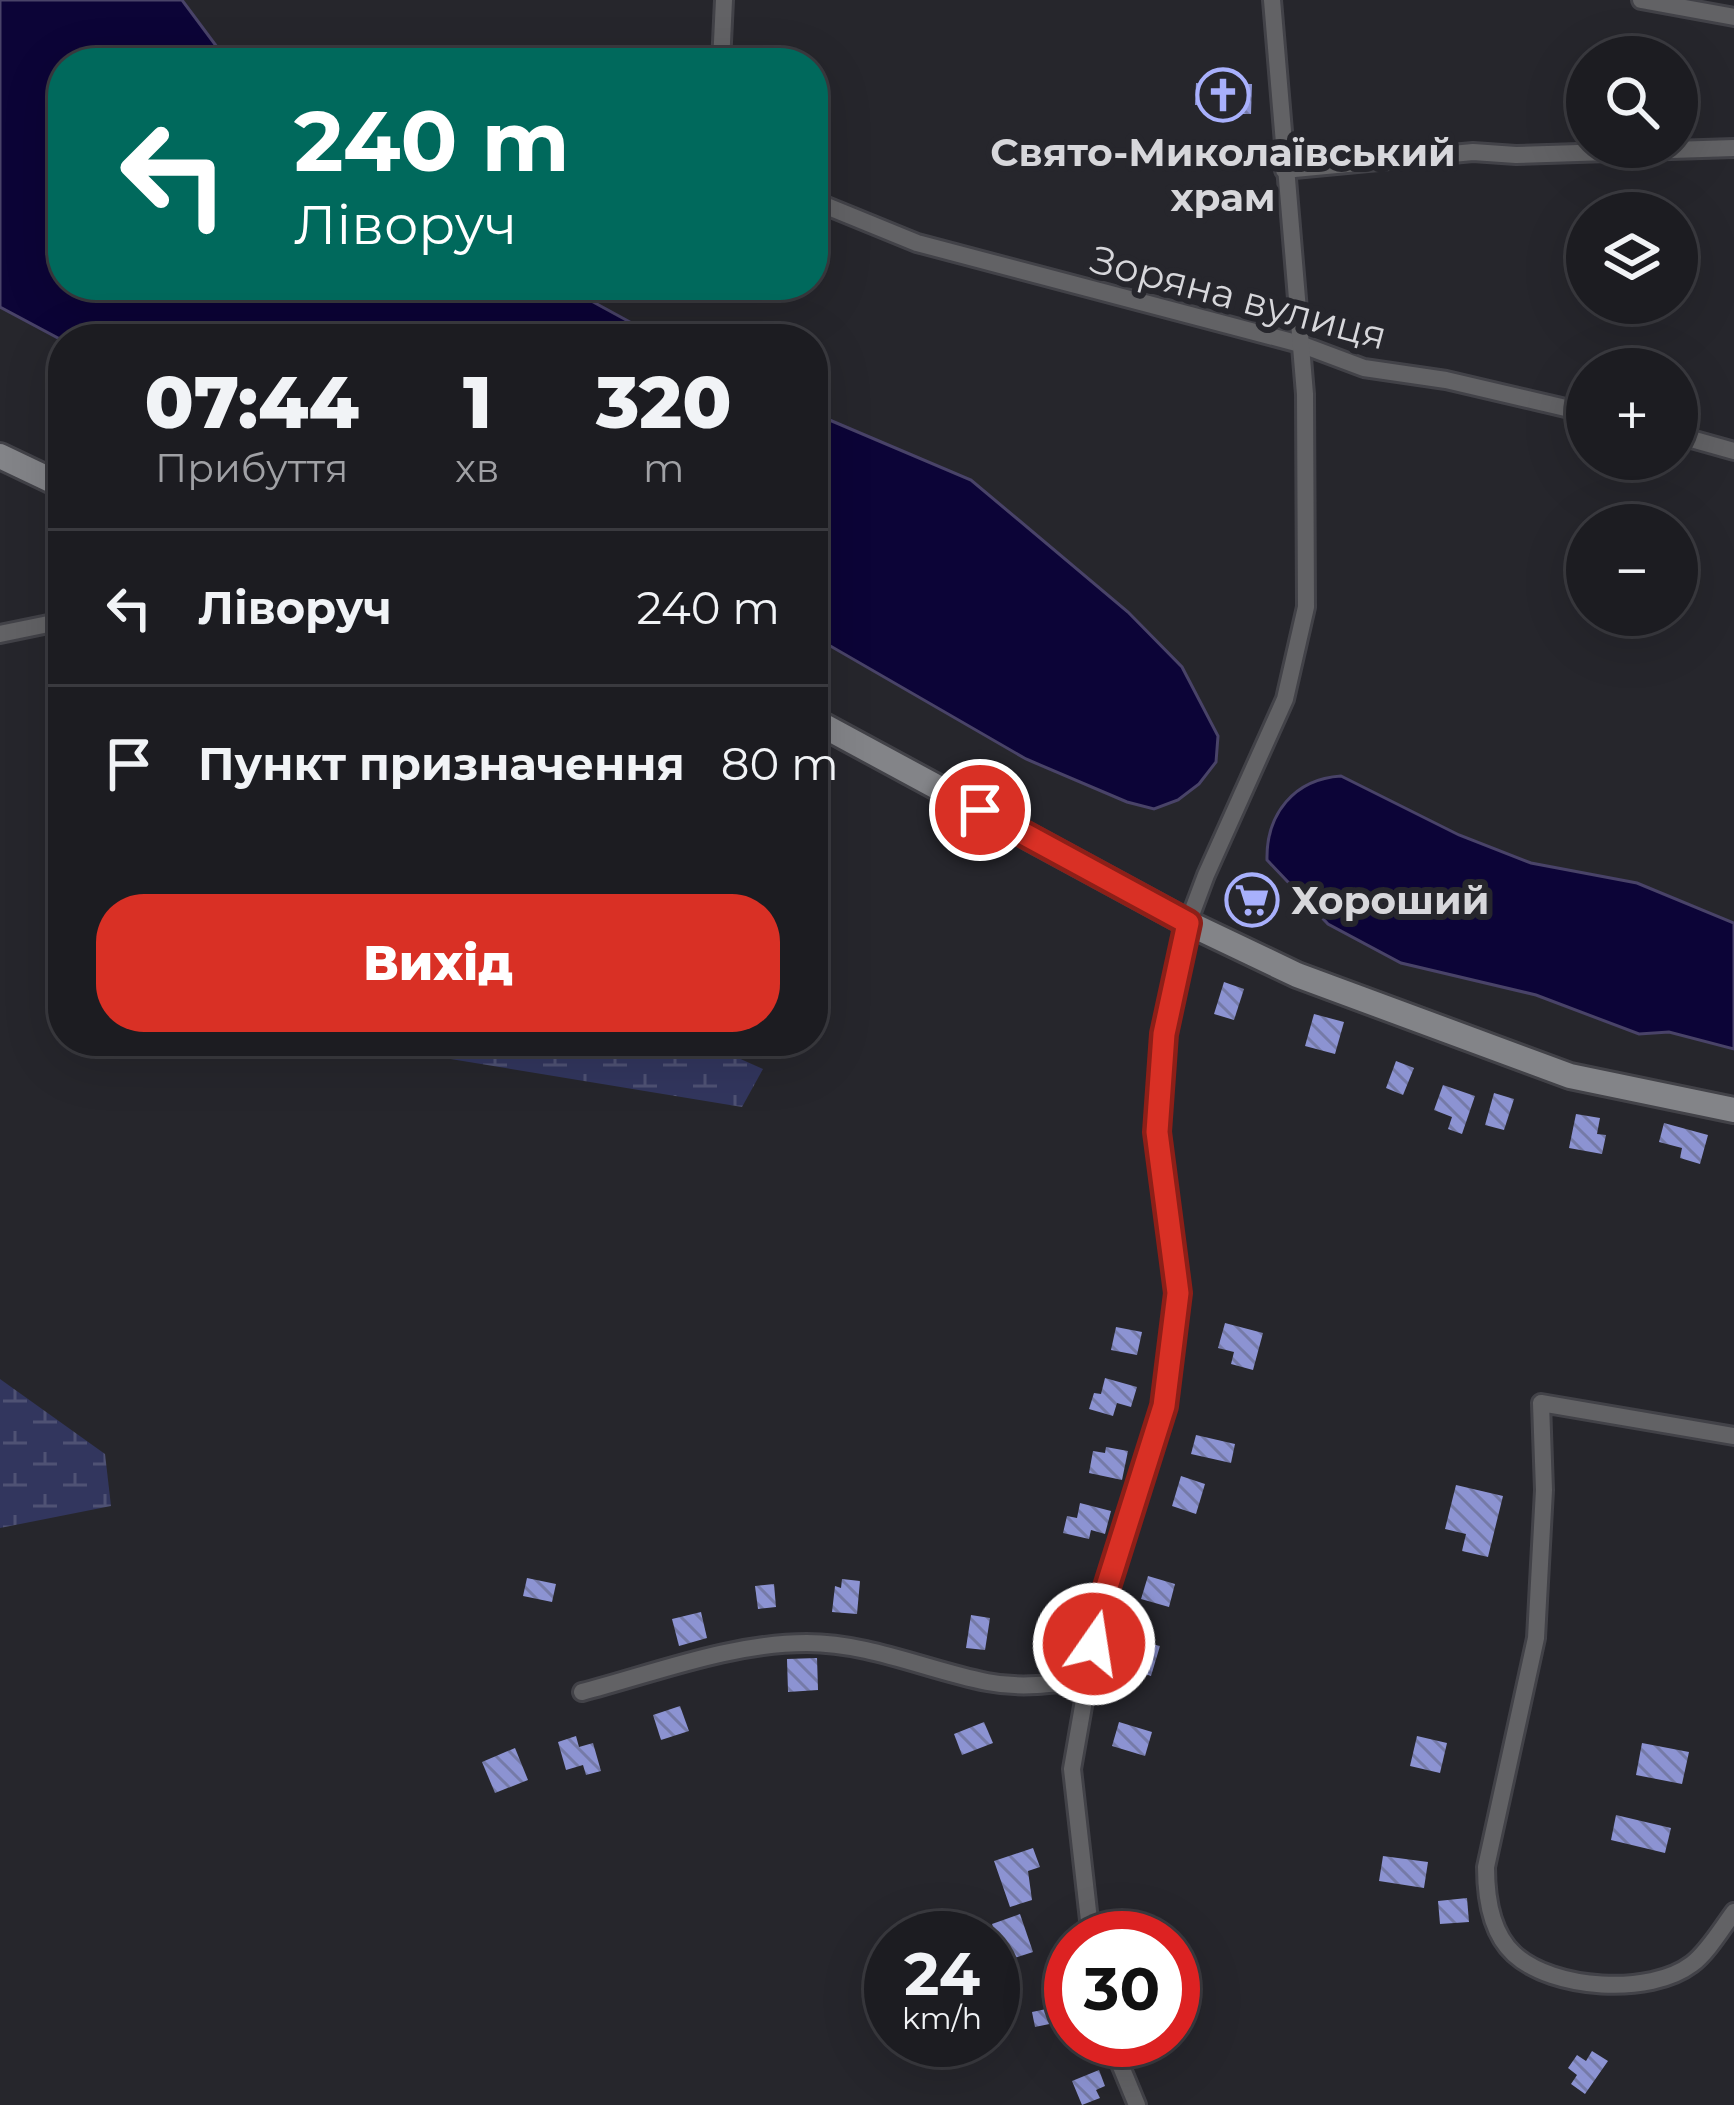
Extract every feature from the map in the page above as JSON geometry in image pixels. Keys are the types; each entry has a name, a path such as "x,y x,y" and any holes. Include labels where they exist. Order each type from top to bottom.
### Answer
{"main road":[{"path":"0,456 48,479"},
{"path":"828,728 1188,923 1297,975 1570,1076 1734,1110"}],"street":[{"path":"722,48 724,0"},
{"path":"1088,1911 1072,1768 1100,1609 1164,1406 1178,1293 1157,1132 1164,1034 1188,923 1285,700 1306,607 1305,394 1272,0"},
{"path":"1641,0 1734,17"},
{"path":"1284,170 1473,152 1516,155 1734,148"},
{"name":"Зоряна вулиця","path":"828,207 917,243 1300,344 1364,368 1446,380 1566,408"},
{"path":"1698,441 1734,451"},
{"path":"0,634 48,624"},
{"path":"1734,1436 1541,1403 1544,1490 1536,1638 1486,1867 1487,1904 1512,1953 1549,1976 1592,1984 1643,1983 1692,1964 1734,1912"},
{"path":"582,1692 746,1648 809,1642 880,1652 989,1682 1038,1687 1088,1678"},
{"path":"1121,2067 1137,2105"}],"green space":[{"path":"432,1056 734,1056 763,1069 742,1107"},
{"path":"0,1379 105,1454 111,1506 0,1528"}],"shaded area":[{"path":"0,0 182,0 218,48 48,48 48,300 590,300 634,324 48,324 48,333 0,307"},
{"path":"828,419 971,480 1128,612 1182,667 1218,736 1216,762 1199,784 1178,800 1154,809 1026,759 828,645"},
{"path":"1341,776 1459,835 1531,863 1637,883 1734,923 1734,1049 1669,1032 1639,1034 1536,995 1401,963 1328,924 1267,860 1268,843 1286,802 1309,784"}],"building":[{"name":"Свято-Миколаївський храм","path":"1196,83 1252,84 1251,114 1234,114 1234,106 1195,105"},
{"name":"Хороший","path":"1248,886 1265,893 1256,914 1239,907"},
{"path":"1224,982 1244,989 1234,1020 1214,1014"},
{"path":"1314,1014 1344,1022 1335,1054 1305,1046"},
{"path":"1396,1061 1414,1068 1403,1095 1386,1088"},
{"path":"1443,1085 1475,1096 1462,1134 1448,1129 1452,1117 1434,1110"},
{"path":"1494,1093 1514,1099 1504,1130 1485,1125"},
{"path":"1576,1114 1600,1118 1597,1134 1606,1135 1602,1154 1569,1148"},
{"path":"1664,1123 1708,1135 1700,1164 1680,1158 1682,1148 1659,1142"},
{"path":"1225,1323 1263,1333 1253,1370 1231,1364 1234,1352 1218,1348"},
{"path":"1116,1327 1142,1332 1137,1355 1111,1350"},
{"path":"1105,1378 1137,1387 1131,1407 1117,1403 1113,1416 1089,1409 1094,1393 1101,1394"},
{"path":"1196,1435 1235,1444 1231,1463 1191,1454"},
{"path":"1106,1447 1128,1451 1122,1480 1089,1473 1093,1451 1105,1453"},
{"path":"1181,1476 1205,1484 1196,1514 1172,1506"},
{"path":"1456,1485 1503,1496 1488,1557 1462,1551 1466,1534 1445,1529"},
{"path":"1080,1503 1111,1511 1105,1534 1091,1530 1089,1539 1063,1533 1067,1516 1077,1518"},
{"path":"1148,1576 1175,1584 1169,1607 1141,1599"},
{"path":"527,1578 556,1584 552,1602 523,1596"},
{"path":"842,1579 860,1581 857,1614 832,1612 835,1586 841,1588"},
{"path":"774,1584 776,1607 758,1609 755,1586"},
{"path":"701,1612 707,1638 679,1646 672,1619"},
{"path":"971,1615 990,1618 985,1650 966,1648"},
{"path":"1129,1638 1160,1646 1151,1676 1139,1672 1141,1665 1123,1660"},
{"path":"817,1658 818,1690 788,1692 787,1659"},
{"path":"680,1706 689,1731 661,1740 653,1715"},
{"path":"984,1722 993,1743 962,1755 954,1734"},
{"path":"1119,1722 1152,1732 1145,1756 1112,1746"},
{"path":"576,1736 579,1747 593,1743 601,1771 586,1775 583,1765 566,1770 558,1742"},
{"path":"1417,1736 1447,1743 1440,1773 1410,1766"},
{"path":"1642,1743 1689,1752 1682,1784 1636,1775"},
{"path":"515,1748 528,1780 495,1793 482,1762"},
{"path":"1616,1815 1671,1828 1665,1853 1611,1840"},
{"path":"1033,1848 1040,1867 1028,1871 1032,1900 1010,1907 994,1861"},
{"path":"1383,1856 1428,1862 1424,1888 1379,1881"},
{"path":"1467,1898 1469,1922 1440,1924 1438,1901"},
{"path":"1020,1914 1033,1952 1020,1956"},
{"path":"1044,2010 1044,2025 1035,2027 1032,2012"},
{"path":"1592,2051 1608,2061 1585,2094 1571,2084 1577,2075 1568,2068 1577,2055 1586,2061"},
{"path":"1099,2070 1105,2086 1096,2090 1100,2098 1082,2105 1072,2081"}],"place":[{"name":"Свято-Миколаївський храм","path":"1223,95"},
{"name":"Хороший","path":"1252,900"}],"route":[{"path":"980,810 1188,923 1164,1034 1157,1132 1178,1293 1164,1406 1100,1609 1094,1644"}]}
